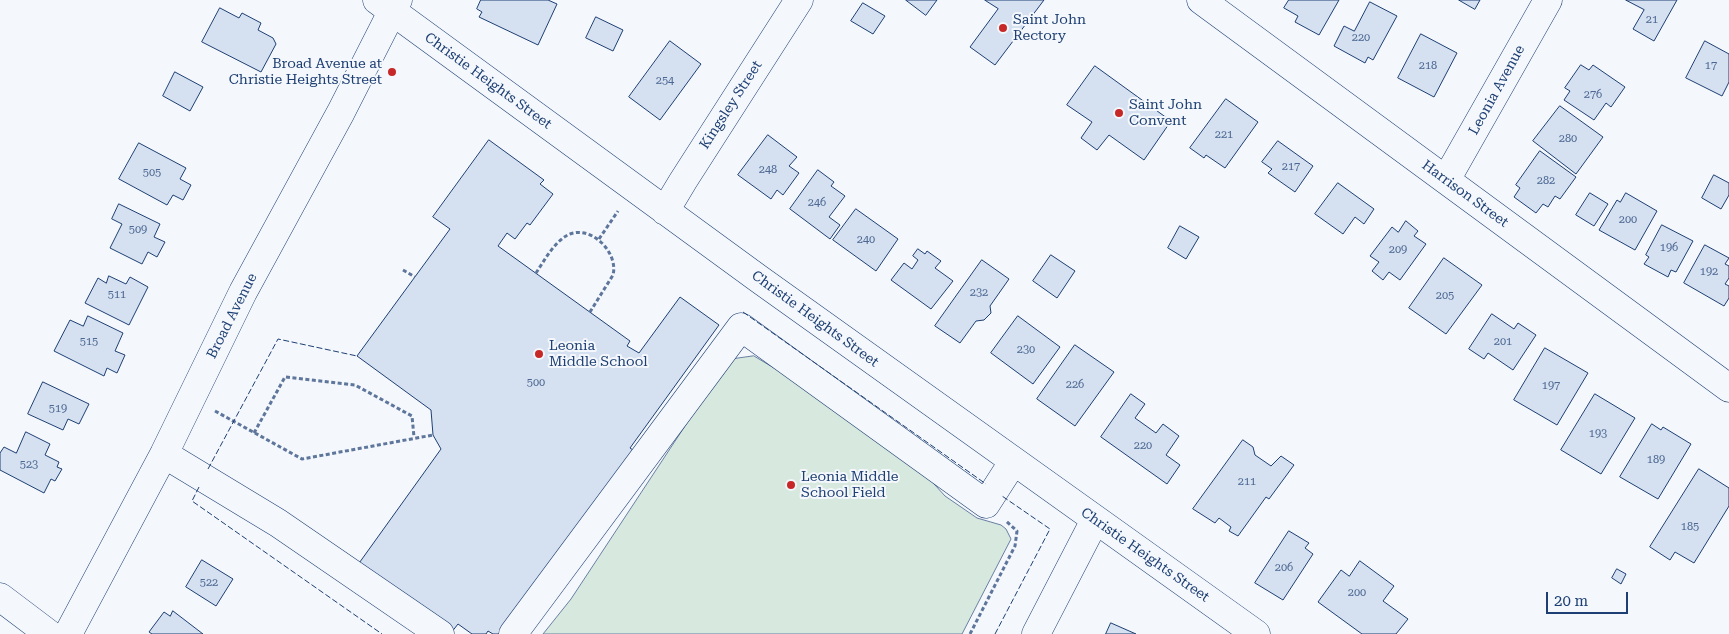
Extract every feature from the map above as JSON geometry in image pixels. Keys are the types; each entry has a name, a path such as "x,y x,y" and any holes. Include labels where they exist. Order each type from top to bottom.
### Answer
{"street":[{"name":"Kingsley Street","path":"665,212 799,0"},
{"name":"Harrison Street","path":"1201,0 1729,388"},
{"name":"Leonia Avenue","path":"1446,180 1548,0"},
{"name":"Christie Heights Street","path":"389,4 665,212 1256,634"},
{"name":"Broad Avenue","path":"68,634 164,454 190,397 243,292 341,112 389,4"},
{"path":"513,634 741,327 986,504 1013,462"},
{"path":"164,454 278,522 440,634"},
{"path":"1036,634 1095,520"},
{"path":"0,597 49,634"}],"path":[{"path":"599,239 632,187"},
{"path":"536,273 554,248 567,236 582,233 599,239 612,256 615,268 613,275 590,312"},
{"path":"403,270 415,277"},
{"path":"254,433 285,377 356,385 412,416 414,437"},
{"path":"190,397 302,458 433,435"},
{"path":"970,634 1015,546 1017,531 986,504"}],"shaded area":[{"name":"Leonia Middle School Field","path":"754,356 794,380 925,474 945,496 977,518 1001,525 1006,529 1011,539 962,634 543,634 571,599 712,385 733,359"}],"building":[{"path":"481,0 548,0 557,4 538,45 479,17 482,12 477,9"},
{"path":"906,0 937,0 926,15"},
{"name":"Saint John Rectory","path":"985,0 1044,0 995,65 970,47 998,9"},
{"path":"1289,0 1339,0 1319,35 1295,22 1298,16 1284,8"},
{"path":"1459,0 1480,0 1475,9"},
{"path":"1626,0 1677,0 1654,41 1633,29 1644,10"},
{"path":"1370,2 1397,16 1373,60 1368,57 1365,63 1334,46 1344,26 1354,31"},
{"path":"863,3 885,16 873,34 851,21"},
{"path":"220,8 239,18 242,13 261,23 258,30 273,38 276,44 261,72 202,42"},
{"path":"596,17 623,30 613,51 586,38"},
{"path":"1421,34 1457,53 1434,97 1398,78"},
{"path":"670,41 701,64 660,120 629,97"},
{"path":"1705,41 1729,54 1729,82 1722,96 1686,78"},
{"path":"1581,65 1589,70 1593,65 1625,87 1611,107 1606,103 1594,120 1564,100 1570,91 1565,88"},
{"name":"Saint John Convent","path":"1095,66 1171,121 1144,160 1109,135 1097,150 1081,138 1092,122 1067,105"},
{"path":"175,72 203,87 190,111 163,96"},
{"path":"1226,99 1258,122 1225,168 1206,155 1204,158 1190,148"},
{"path":"1560,106 1603,137 1576,174 1533,141"},
{"path":"768,135 797,157 789,166 799,173 783,195 777,190 771,199 738,175"},
{"name":"Leonia Middle School","path":"489,140 544,180 540,184 553,194 530,225 527,223 515,239 507,233 498,246 630,341 627,346 639,353 680,297 719,325 630,448 636,452 506,634 493,634 488,631 486,634 472,634 458,624 451,633 357,566 441,449 433,435 431,410 357,356 450,229 433,217"},
{"path":"1278,141 1313,166 1295,192 1268,173 1272,169 1262,162"},
{"path":"139,143 186,168 180,179 191,185 183,200 173,195 167,205 119,179"},
{"path":"1540,151 1576,177 1560,199 1555,196 1548,207 1543,204 1536,213 1514,197 1520,188 1516,185"},
{"path":"818,170 834,182 831,186 845,196 829,217 840,225 830,239 790,209"},
{"path":"1714,175 1729,183 1729,195 1721,209 1702,198"},
{"path":"1338,183 1374,209 1364,224 1355,217 1343,234 1315,214"},
{"path":"1590,193 1608,204 1594,226 1576,215"},
{"path":"1626,193 1657,211 1635,250 1599,230 1617,200 1620,202"},
{"path":"119,204 160,224 154,237 165,242 157,257 148,252 142,264 110,248 122,224 112,219"},
{"path":"856,209 898,239 876,271 833,240"},
{"path":"1406,221 1418,231 1414,236 1426,244 1400,280 1389,272 1383,280 1372,271 1379,262 1370,256 1392,227 1398,232"},
{"path":"1662,225 1693,241 1676,272 1671,270 1668,277 1644,264 1649,257 1646,255"},
{"path":"1180,226 1199,237 1186,259 1168,248"},
{"path":"1705,245 1729,258 1725,264 1729,266 1729,278 1725,284 1729,286 1729,298 1724,306 1684,283"},
{"path":"918,249 925,254 927,251 941,261 935,268 953,281 931,309 891,280 904,263 912,269 918,260 913,256"},
{"path":"1051,255 1075,271 1057,298 1033,281"},
{"path":"1444,258 1482,285 1446,334 1409,308"},
{"path":"982,260 1009,279 990,306 991,313 984,320 976,321 960,343 935,326"},
{"path":"109,276 126,284 130,277 148,287 129,325 85,303 98,278 106,283"},
{"path":"1492,314 1514,329 1518,323 1536,335 1513,370 1488,353 1484,359 1469,349"},
{"path":"88,316 123,333 115,351 125,355 117,373 107,368 104,376 54,351 70,320 83,326"},
{"path":"1018,316 1060,347 1033,384 991,353"},
{"path":"1075,345 1114,372 1075,426 1037,399"},
{"path":"1545,348 1588,373 1557,425 1514,400"},
{"path":"43,382 89,404 79,424 68,419 63,430 28,414"},
{"path":"1131,394 1145,404 1135,418 1156,433 1163,424 1179,436 1166,455 1180,465 1167,484 1101,437"},
{"path":"1595,394 1635,418 1601,474 1561,450"},
{"path":"1652,424 1661,430 1663,427 1691,444 1658,499 1620,477"},
{"path":"26,432 50,444 45,455 59,462 57,467 62,469 55,481 51,479 44,493 0,470 0,453 4,447 16,453"},
{"path":"1243,440 1253,447 1255,455 1271,466 1281,456 1294,465 1269,499 1266,497 1238,536 1229,531 1231,527 1219,518 1215,523 1193,509"},
{"path":"1699,469 1729,488 1729,506 1694,563 1675,552 1670,560 1650,547"},
{"path":"1289,531 1309,543 1305,548 1313,554 1283,600 1255,583"},
{"path":"202,560 233,579 216,606 186,587"},
{"path":"1360,561 1394,586 1383,601 1408,619 1396,634 1362,634 1318,602 1341,570 1349,576"},
{"path":"1617,569 1626,574 1621,584 1612,578"},
{"path":"173,611 203,634 152,634 149,632 164,612 170,616"},
{"path":"1111,623 1136,634 1106,634"}],"fence":[{"path":"743,312 986,484"},
{"path":"208,469 278,339 357,356"},
{"path":"199,487 192,501 382,634"},
{"path":"995,634 1050,529 1002,496"}],"place":[{"name":"Saint John Rectory","path":"1003,28"},
{"name":"Broad Avenue at Christie Heights Street","path":"392,72"},
{"name":"Saint John Convent","path":"1119,113"},
{"name":"Leonia Middle School","path":"539,354"},
{"name":"Leonia Middle School Field","path":"791,485"}]}
